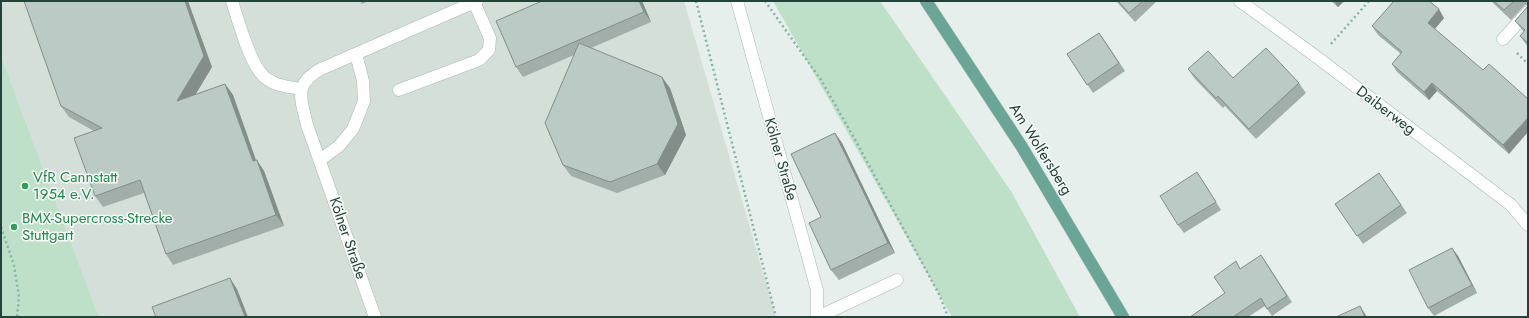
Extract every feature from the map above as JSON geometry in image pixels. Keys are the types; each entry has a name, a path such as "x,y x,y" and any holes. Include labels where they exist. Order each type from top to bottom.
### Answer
{"main road":[{"name":"Am Wolfersberg","path":"926,1 1022,147 1123,317"}],"street":[{"name":"Kölner Straße","path":"737,1 817,290 817,317"},
{"name":"Daiberweg","path":"1240,1 1318,58 1511,205 1528,225"},
{"path":"235,3 252,60 260,74 274,83 285,87 302,89 304,81 311,74 475,2 490,38 489,50 478,60 399,90"},
{"path":"1503,39 1528,12"},
{"path":"320,160 339,146 353,129 364,101 363,82 356,54"},
{"name":"Kölner Straße","path":"302,89 301,96 307,125 375,317"},
{"path":"817,317 897,280"}],"path":[{"path":"696,1 776,317"},
{"path":"765,1 821,80 935,288 948,317"},
{"path":"1318,58 1369,1"},
{"path":"1,227 14,265 19,297 17,317"}],"shaded area":[{"path":"1,1 684,1 776,317 99,317 1,56"}],"green space":[{"path":"773,1 880,1 1011,191 1080,317 952,317"},
{"name":"VfR Cannstatt 1954 e.V.","path":"1,56 99,317 1,317"}],"building":[{"path":"24,1 185,1 204,56 177,101 225,84 253,161 257,160 276,215 166,254 140,180 95,196 74,138 102,128 61,106"},
{"path":"542,1 639,1 644,12 516,67 496,21"},
{"path":"1118,1 1143,1 1129,13"},
{"path":"1394,1 1429,1 1439,9 1428,23 1483,70 1489,64 1528,99 1528,118 1503,145 1432,83 1424,92 1392,64 1402,52 1372,26"},
{"path":"1494,1 1514,1 1504,10"},
{"path":"1528,6 1528,43 1520,36 1525,30 1515,21"},
{"path":"1099,33 1119,63 1087,85 1067,54"},
{"path":"579,43 662,77 678,124 657,164 610,182 563,165 545,123"},
{"path":"1266,48 1299,83 1249,129 1218,96 1216,98 1188,69 1208,51 1233,78"},
{"path":"835,133 888,243 831,270 809,223 821,217 791,154"},
{"path":"1197,172 1216,202 1178,225 1160,196"},
{"path":"1379,173 1401,205 1357,236 1335,204"},
{"path":"1452,248 1472,285 1428,308 1409,270"},
{"path":"1261,255 1287,296 1267,309 1261,298 1233,317 1190,317 1225,293 1214,277 1236,261 1240,269"},
{"path":"230,278 245,317 156,317 152,307"},
{"path":"1360,306 1365,317 1336,317"}],"place":[{"name":"VfR Cannstatt 1954 e.V.","path":"25,186"},
{"name":"BMX-Supercross-Strecke Stuttgart","path":"14,227"}]}
